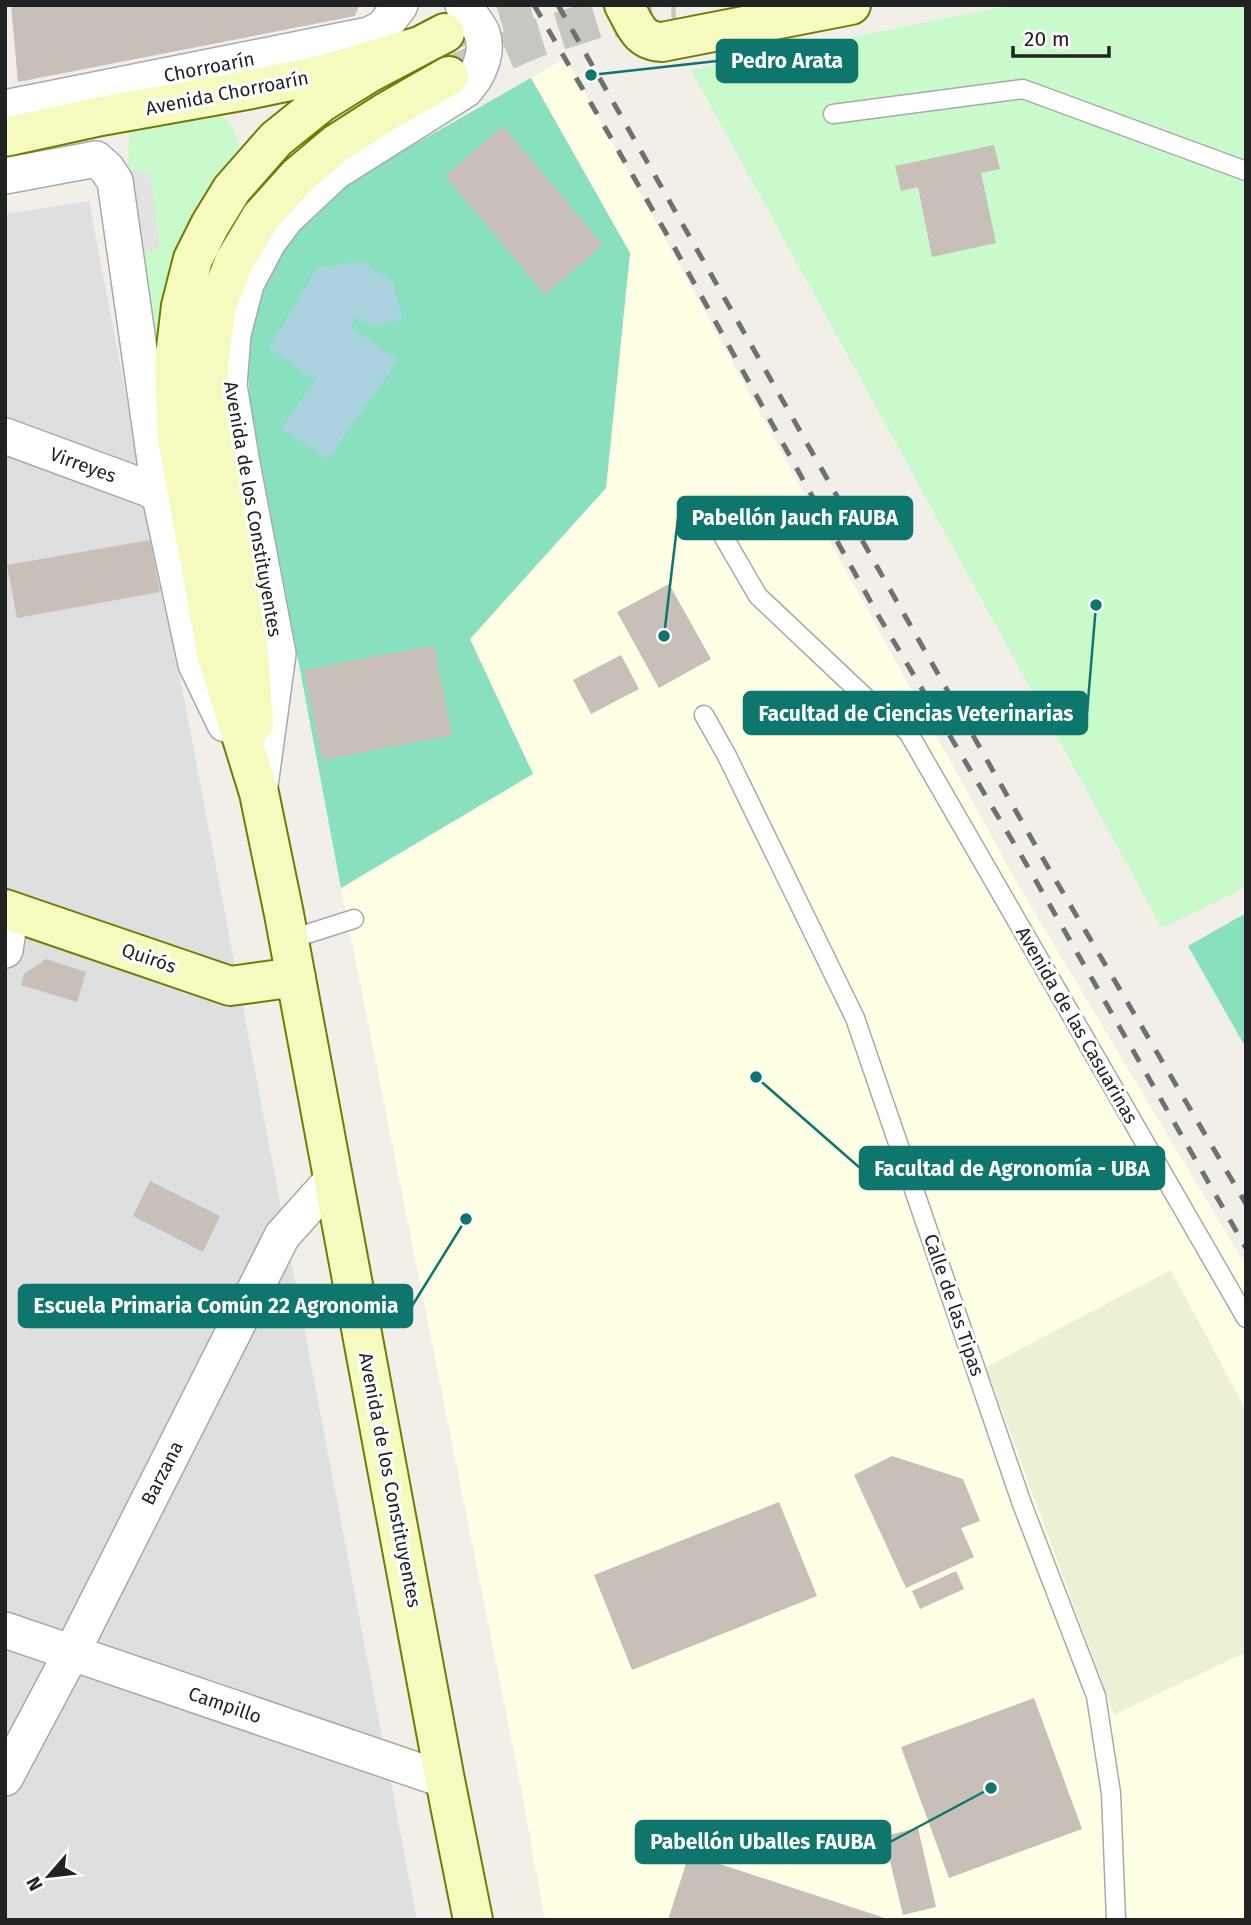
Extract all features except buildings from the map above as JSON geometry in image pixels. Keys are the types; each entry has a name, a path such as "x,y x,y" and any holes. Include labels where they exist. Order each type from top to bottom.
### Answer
{"main road":[{"path":"676,16 726,5"},
{"path":"631,18 647,40 669,42 851,5"},
{"name":"Avenida Chorroarín","path":"5,138 101,116 324,74 443,28"},
{"name":"Avenida de los Constituyentes","path":"443,28 322,102 276,139 232,190 209,225 193,259 181,306 174,365 177,438 217,657 259,793 473,1920"},
{"name":"Avenida de los Constituyentes","path":"259,793 250,660 210,414 209,363 217,306 234,262 261,217 298,176 336,144 449,76"},
{"name":"Quirós","path":"8,910 230,986 296,977"}],"street":[{"name":"Chorroarín","path":"5,108 369,35 383,28 400,5"},
{"name":"Avenida de los Constituyentes","path":"259,793 278,654 229,385 233,334 251,270 286,218 335,172 465,90 474,80 481,65 484,46 482,33 443,28"},
{"name":"Avenida de los Constituyentes","path":"5,176 96,159 115,181 160,496 196,664 259,793"},
{"name":"Virreyes","path":"5,436 149,489 160,496"},
{"path":"5,950 8,910"},
{"name":"Barzana","path":"5,1778 72,1652 282,1236 334,1179"},
{"name":"Campillo","path":"5,1630 445,1780"}],"lane":[{"path":"833,114 1023,89 1246,171"},
{"name":"Avenida de las Casuarinas","path":"719,529 758,596 867,698 908,732 1246,1318"},
{"name":"Calle de las Tipas","path":"704,715 727,756 855,1018 1022,1504 1096,1696 1111,1793 1116,1920"},
{"path":"288,940 354,919"}],"shaded area":[{"path":"566,58 1018,885 1246,1266 1246,1920 545,1920 519,1777 341,888 533,774 470,639 606,488 630,253 531,78"},
{"path":"128,169 150,173 160,248 137,254"},
{"path":"89,201 417,1920 5,1920 5,214"},
{"path":"1171,1270 1246,1410 1246,1652 1114,1715 986,1367"}],"green space":[{"path":"1011,5 1246,5 1246,887 1162,928 691,70"},
{"path":"531,78 630,253 606,488 470,639 533,774 341,888 251,409 248,377 249,331 263,286 286,245 309,212 353,179"},
{"path":"222,116 236,134 240,147 225,165 183,232 152,356 137,254 150,173 128,169 129,131 201,117"},
{"path":"1246,913 1246,1048 1188,946"}],"water":[{"path":"362,261 393,282 402,319 374,327 357,317 350,327 398,360 328,459 281,429 315,381 269,348 317,268"}],"tunnel":[{"path":"445,33 530,5"},
{"path":"454,74 534,39 598,19 676,16"}],"railway":[{"path":"534,5 673,245 878,615 1028,867 1246,1248"},
{"path":"558,5 1042,857 1246,1204"}],"place":[{"name":"Pedro Arata","path":"591,75"},
{"name":"Facultad de Ciencias Veterinarias","path":"1096,605"},
{"name":"Pabellón Jauch FAUBA","path":"664,636"},
{"name":"Facultad de Agronomía - UBA","path":"756,1077"},
{"name":"Escuela Primaria Común 22 Agronomia","path":"466,1219"},
{"name":"Pabellón Uballes FAUBA","path":"991,1788"}]}
